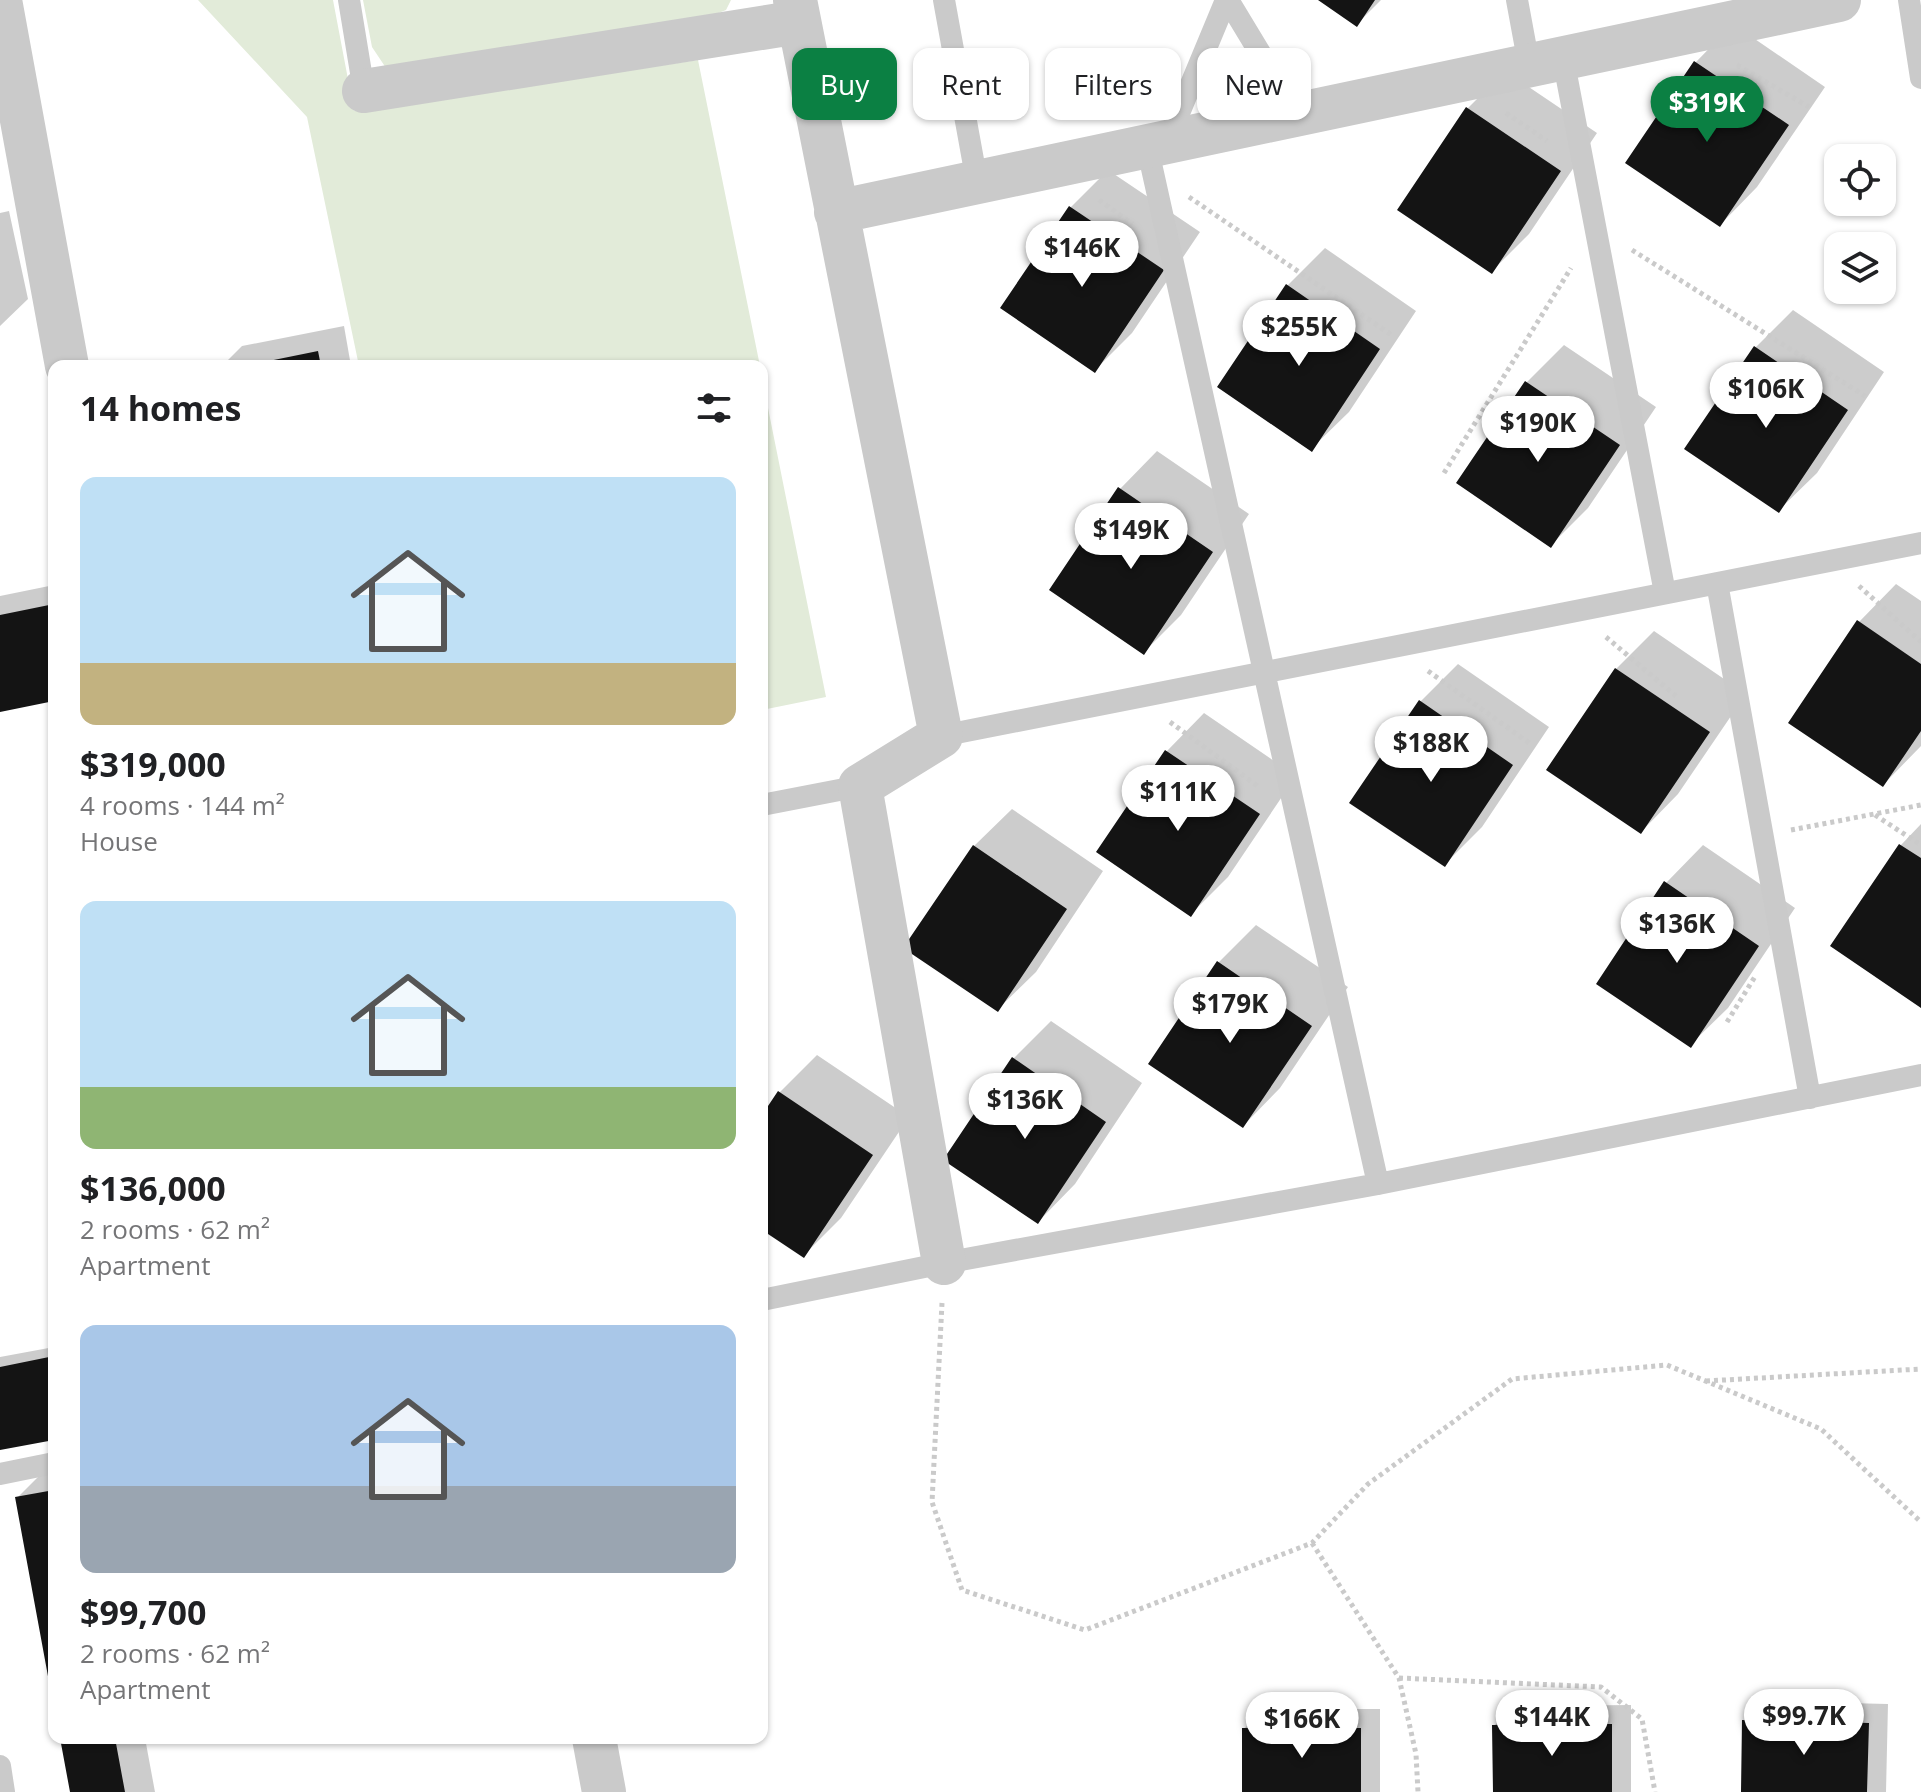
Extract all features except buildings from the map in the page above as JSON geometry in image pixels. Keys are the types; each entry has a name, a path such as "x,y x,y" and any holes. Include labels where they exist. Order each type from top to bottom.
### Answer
{"street":[{"path":"0,0 66,360"},
{"path":"1311,111 1839,0"},
{"path":"364,91 797,11 941,736 860,786 944,1263"},
{"path":"836,212 1051,166 1155,153 1275,120"},
{"path":"595,1744 604,1792"}],"lane":[{"path":"349,0 364,91"},
{"path":"944,0 977,182"},
{"path":"1227,0 1256,48"},
{"path":"1227,0 1155,153 1170,249 1378,1184"},
{"path":"1517,0 1546,62 1584,167 1665,593"},
{"path":"1909,0 1921,78"},
{"path":"941,736 1921,543"},
{"path":"1717,583 1810,1098"},
{"path":"768,804 860,786"},
{"path":"768,1299 944,1263 1378,1184 1921,1075"},
{"path":"0,1474 48,1464"},
{"path":"0,1766 4,1792"}],"path":[{"path":"1681,33 1809,107"},
{"path":"1459,80 1584,167"},
{"path":"1155,153 1393,336"},
{"path":"1051,166 1170,249"},
{"path":"1831,561 1921,642"},
{"path":"1575,611 1676,696"},
{"path":"1394,647 1532,745"},
{"path":"1136,698 1295,813"},
{"path":"1763,835 1921,805"},
{"path":"1874,814 1921,845"},
{"path":"1727,1022 1780,937"},
{"path":"944,1263 932,1502 962,1590 1085,1630 1312,1543 1368,1484 1512,1379 1667,1365 1821,1429 1921,1522"},
{"path":"1705,1381 1921,1369"},
{"path":"1312,1543 1399,1678 1416,1754 1418,1792"},
{"path":"1399,1678 1601,1687 1642,1719 1655,1792"}],"green space":[{"path":"198,0 333,0 354,111 698,60 759,360 358,360 307,117"},
{"path":"363,0 731,0 726,10 706,18 386,68 372,47"},
{"path":"768,408 826,697 768,709"}]}
